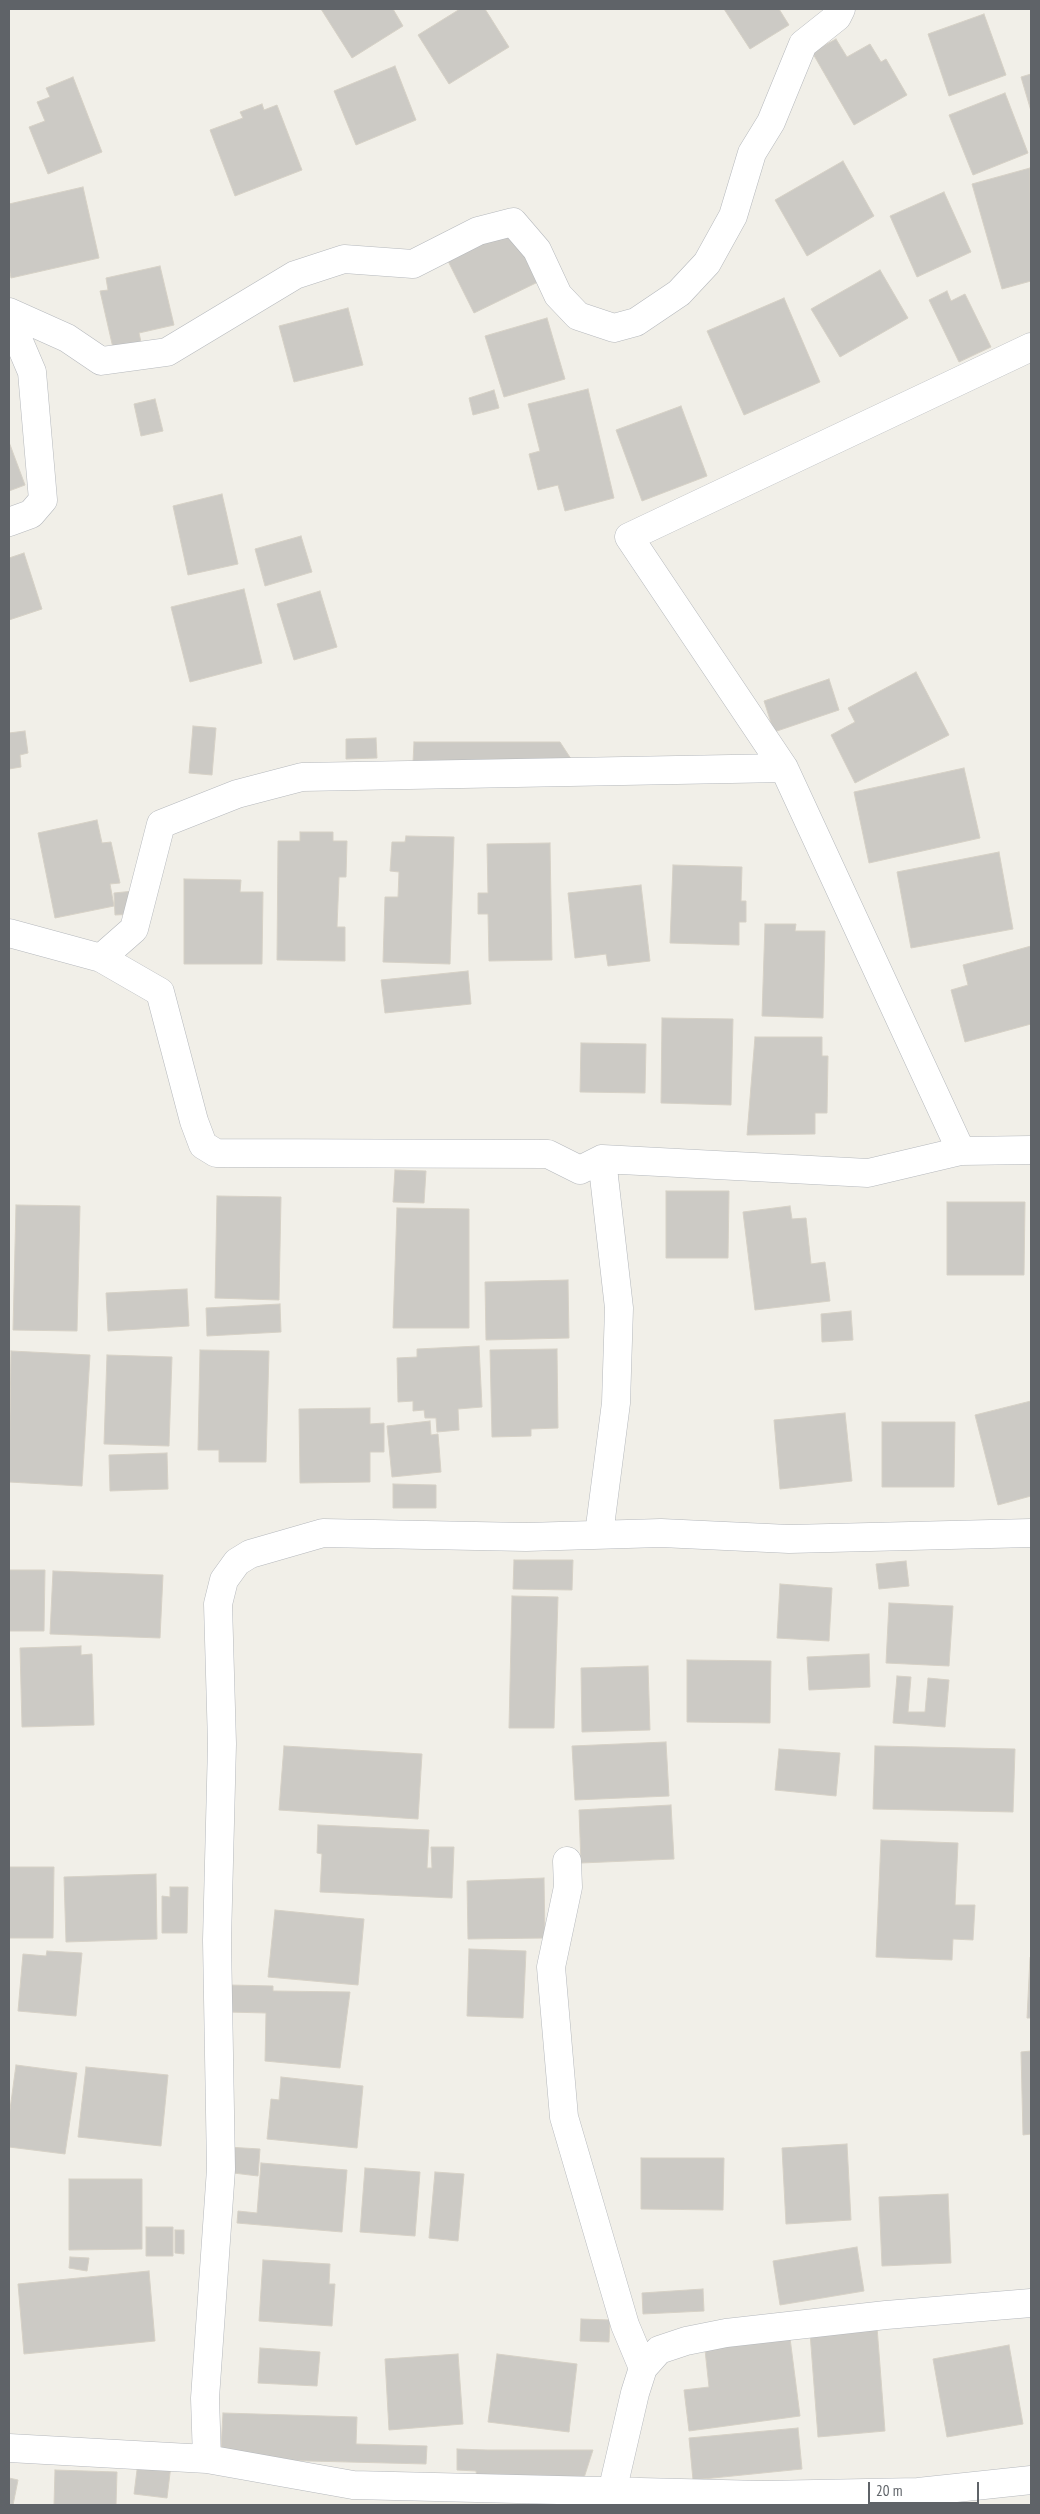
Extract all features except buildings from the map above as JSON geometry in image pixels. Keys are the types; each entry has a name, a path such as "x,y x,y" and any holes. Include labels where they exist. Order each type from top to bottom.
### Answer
{"street":[{"path":"9,312 67,338 101,360 168,352 295,275 344,259 413,264 478,231 513,222 537,250 558,295 578,316 614,328 636,322 679,293 708,263 733,216 752,153 771,122 803,44 837,17 840,9"},
{"path":"9,318 32,372 43,500 31,514 9,522"},
{"path":"961,1152 784,768 629,537 1031,347"},
{"path":"102,958 134,929 161,824 237,794 302,777 784,768"},
{"path":"9,933 102,958 160,992 194,1121 203,1145 216,1153 548,1154 580,1170 602,1159 868,1173 961,1152 1031,1150"},
{"path":"599,1534 616,1403 619,1308 602,1159"},
{"path":"207,2460 206,2398 221,2169 217,1940 222,1744 218,1604 224,1580 237,1562 250,1554 323,1533 526,1537 661,1533 789,1539 1031,1533"},
{"path":"567,1861 568,1887 551,1967 564,2117 625,2325 651,2359"},
{"path":"610,2499 635,2393 651,2359 686,2341 726,2334 886,2315 1031,2303"},
{"path":"9,2448 207,2460 353,2485 610,2499 918,2492 992,2495 1031,2480"}]}
